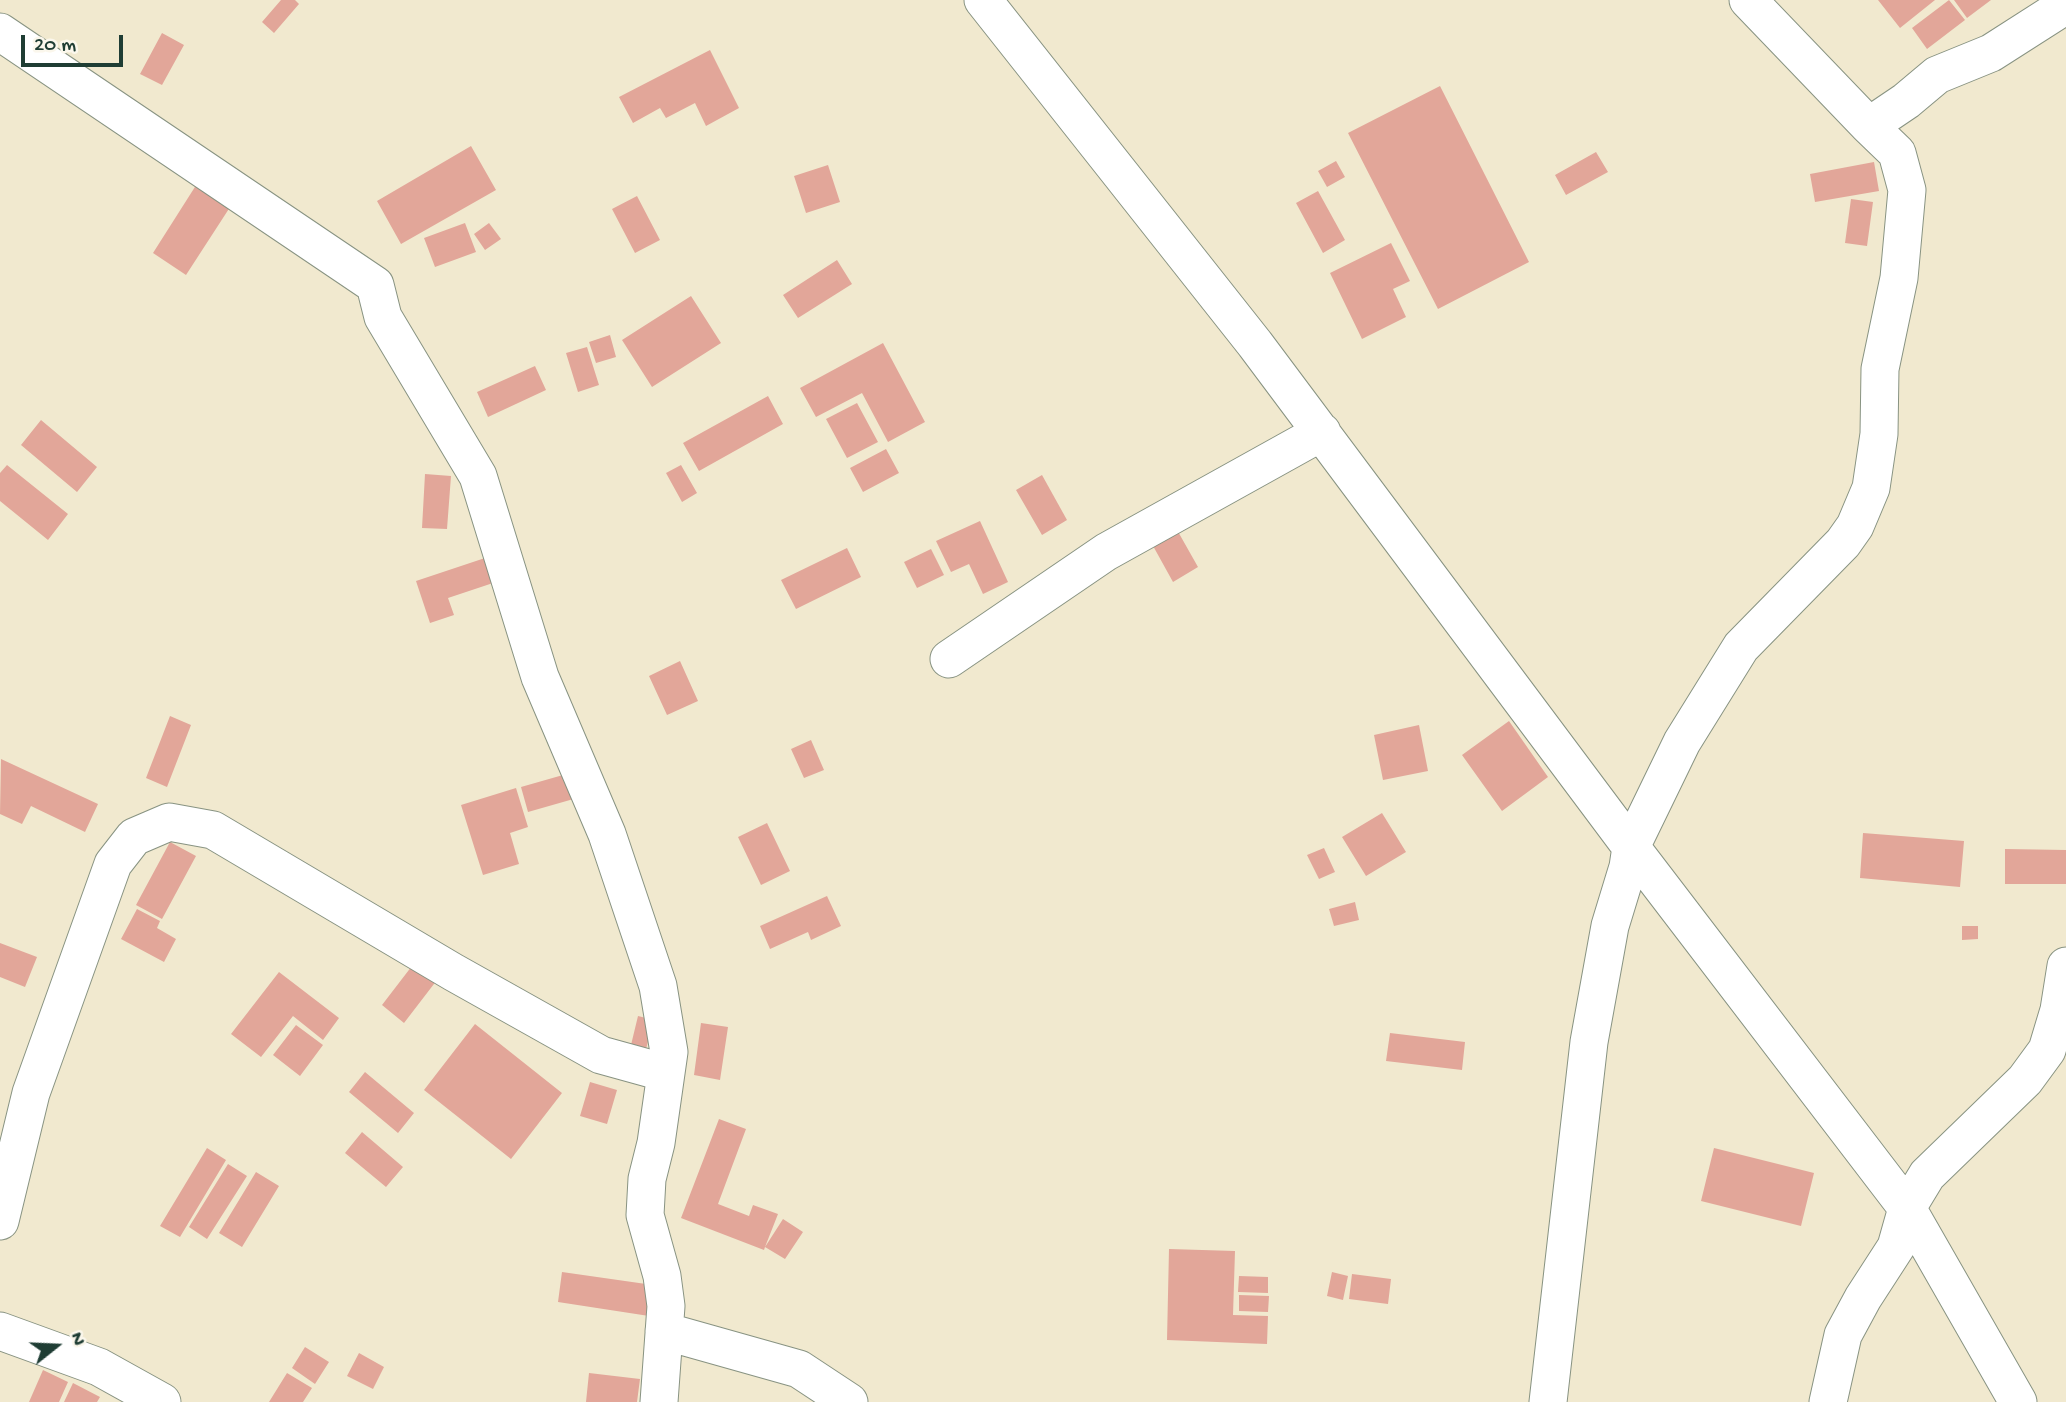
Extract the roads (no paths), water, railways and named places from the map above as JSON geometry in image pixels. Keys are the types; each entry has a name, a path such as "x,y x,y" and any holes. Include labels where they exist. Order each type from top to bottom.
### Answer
{"street":[{"path":"983,0 1255,344 1631,847 1907,1208 2018,1402"},
{"path":"1548,1402 1589,1042 1610,926 1628,867 1631,847 1682,742 1741,647 1843,543 1855,526 1871,488 1879,434 1880,369 1899,278 1907,190 1896,153 1748,0"},
{"path":"1869,126 1906,101 1937,75 1991,53 2044,8"},
{"path":"0,32 375,285 383,317 478,476 540,677 607,834 657,986 670,1052 656,1143 647,1179 645,1214 666,1306 659,1402"},
{"path":"948,659 1106,552 1322,432"},
{"path":"0,1221 31,1093 113,864 134,837 169,822 213,830 453,972 601,1055 666,1073"},
{"path":"1828,1402 1843,1335 1896,1247 1907,1208 1927,1175 2025,1080 2047,1050 2059,1010 2066,966"},
{"path":"0,1331 99,1367 162,1402"},
{"path":"664,1331 799,1369 849,1402"}]}
